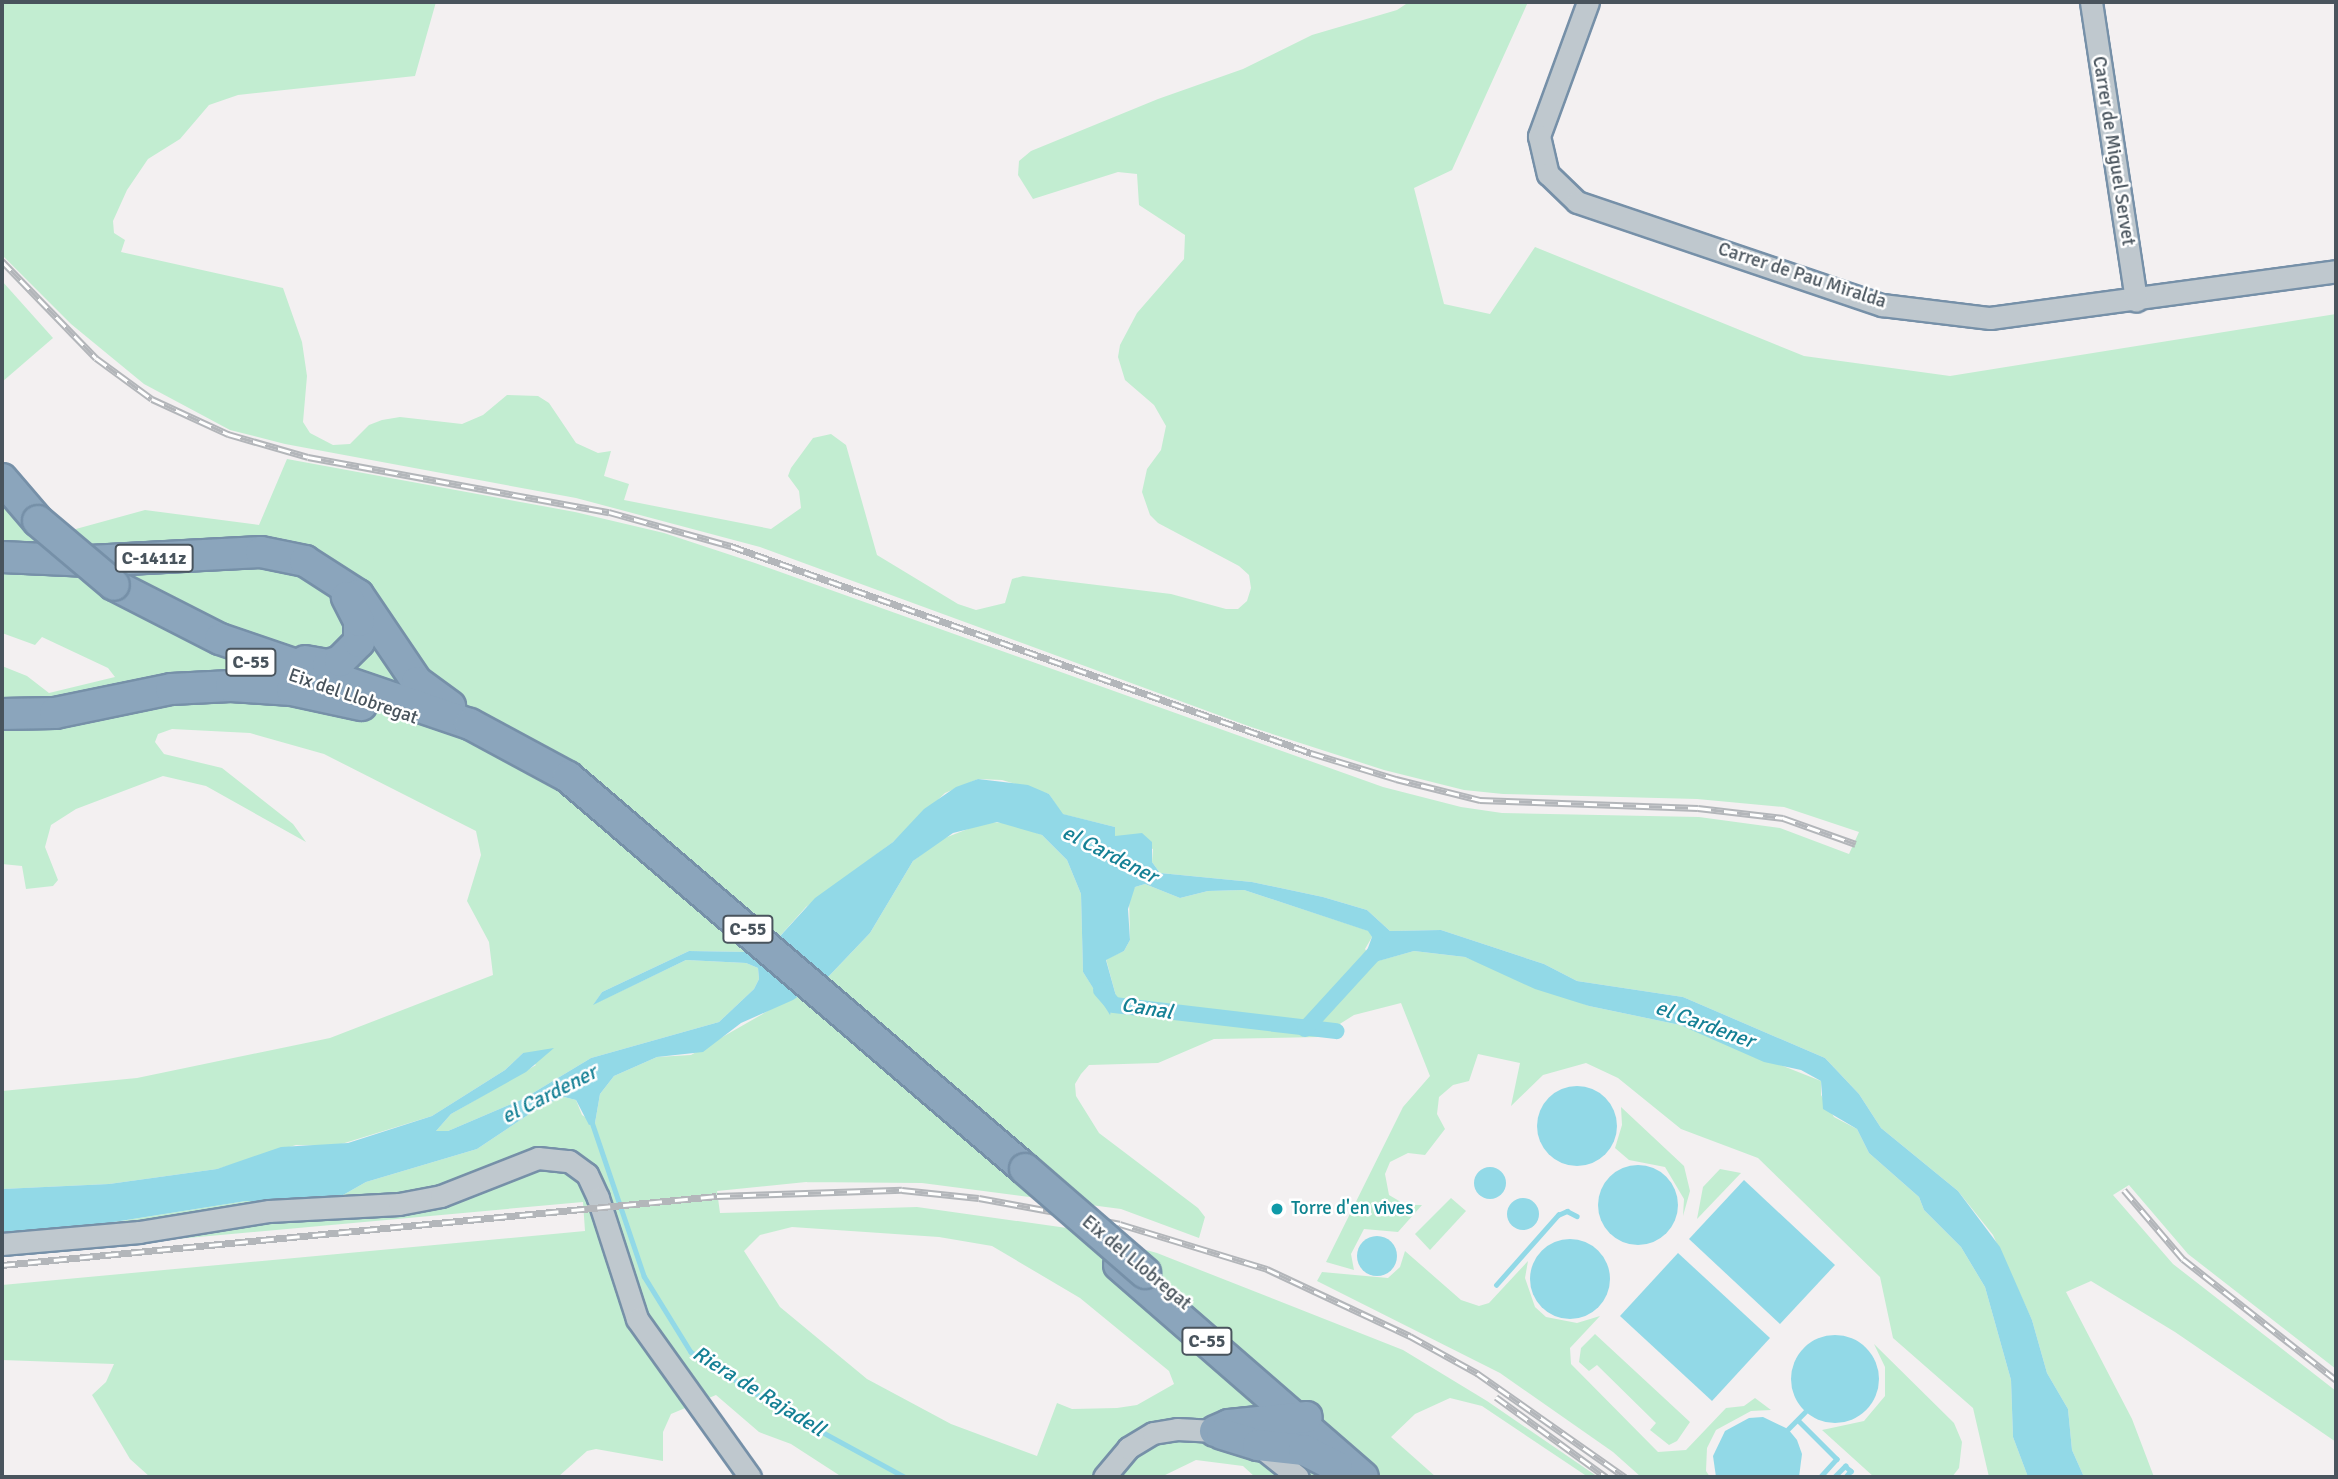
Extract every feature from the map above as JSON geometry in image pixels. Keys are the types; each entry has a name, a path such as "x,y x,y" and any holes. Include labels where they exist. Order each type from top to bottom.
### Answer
{"highway":[{"name":"C-55","path":"2,479 31,523"},
{"name":"C-55","path":"2,499 105,586"},
{"name":"C-1411z","path":"2,557 89,561 261,552 305,561 335,579"},
{"path":"220,639 246,640 313,663 340,661 359,642 361,630 353,605 335,579"},
{"path":"335,579 364,601 417,682 450,707 495,726 512,744"},
{"name":"Eix del Llobregat","path":"105,586 220,639 422,706 512,744 606,814 1368,1472"},
{"name":"Eix del Llobregat","path":"105,586 178,634 461,733 508,755 606,814"},
{"path":"2,714 55,713 162,690 231,685 321,695 413,718"},
{"path":"1222,1428 1255,1400 1257,1376 1293,1405 1295,1417 1294,1425 1264,1445"},
{"path":"1222,1428 1306,1417 1368,1472"},
{"path":"1222,1428 1264,1445 1304,1450 1342,1470 1368,1472"}],"street":[{"name":"Carrer de Pau Miralda","path":"1588,2 1539,136 1548,174 1577,202 1882,305 1990,318 2136,301 2336,271"},
{"name":"Carrer de Miguel Servet","path":"2091,2 2136,301"},
{"path":"2,1244 139,1232 269,1210 399,1204 441,1196 538,1158 569,1161 587,1174 598,1198 637,1319 750,1477"},
{"path":"1104,1477 1128,1448 1153,1433 1177,1429 1222,1428"},
{"path":"1264,1445 1298,1477"}],"green space":[{"path":"2,2 436,2 415,76 238,95 209,105 180,139 148,159 127,190 113,221 114,233 125,240 121,252 283,288 302,342 307,376 303,422 310,433 333,445 350,444 369,425 382,420 400,417 462,424 483,415 507,395 538,396 549,403 576,443 598,453 611,451 604,476 629,484 624,500 771,529 801,508 799,491 788,476 791,468 813,438 831,434 846,445 877,555 958,604 976,610 1005,603 1012,579 1023,576 1171,594 1226,609 1238,609 1247,601 1251,588 1249,575 1239,566 1158,523 1150,515 1142,492 1147,469 1161,450 1166,426 1154,405 1125,380 1118,357 1120,345 1137,313 1184,259 1185,235 1139,205 1137,174 1118,172 1033,199 1018,175 1019,161 1031,151 1158,99 1243,69 1312,35 1397,10 1409,2 1528,2 1452,170 1414,188 1444,304 1490,314 1535,247 1804,356 1950,376 2336,314 2336,1369 2188,1254 2129,1185 2113,1195 2173,1264 2336,1391 2336,1442 2175,1332 2091,1281 2066,1292 2132,1419 2154,1477 2084,1477 2072,1450 2068,1409 2047,1373 2032,1320 1993,1235 1958,1191 1881,1128 1859,1094 1825,1058 1683,997 1577,981 1544,964 1441,930 1390,931 1367,910 1323,897 1252,882 1160,873 1152,862 1153,849 1114,836 1115,827 1062,814 1049,794 1002,780 978,779 945,793 893,842 806,907 772,945 751,952 689,951 602,992 594,1004 686,960 746,963 758,968 759,979 754,989 719,1022 591,1058 523,1099 448,1131 435,1132 451,1114 536,1065 523,1053 505,1070 432,1116 335,1146 296,1145 217,1169 109,1184 2,1189 2,1091 137,1078 330,1038 493,975 489,942 467,901 481,855 476,831 324,754 250,733 172,729 158,734 155,742 164,754 222,768 293,824 306,842 206,786 163,776 76,809 51,825 45,847 58,880 53,886 26,889 22,866 2,864 2,666 27,676 49,693 115,677 108,668 42,637 35,645 2,633 2,463 38,509 65,532 145,510 259,525 287,459 575,512 664,533 755,563 1383,787 1461,807 1502,813 1699,817 1780,828 1849,854 1859,832 1784,807 1697,799 1503,794 1464,790 1384,770 1251,727 760,547 576,498 285,444 230,430 144,384 71,324 2,255"},
{"path":"2,281 53,338 2,382"},
{"path":"986,822 1010,823 1042,835 1067,860 1081,894 1083,972 1110,1014 1116,996 1106,959 1124,951 1130,940 1129,895 1135,887 1145,884 1180,898 1208,891 1244,890 1369,931 1372,937 1365,949 1374,962 1414,951 1465,957 1589,1006 1680,1025 1821,1081 1821,1095 1834,1117 1857,1129 1869,1153 1919,1197 1924,1210 1961,1247 1985,1287 2011,1380 2013,1437 2028,1477 1989,1477 1973,1408 1893,1338 1880,1277 1758,1158 1681,1129 1618,1078 1586,1063 1543,1075 1511,1106 1520,1063 1478,1054 1469,1081 1453,1085 1439,1097 1437,1114 1445,1129 1425,1155 1408,1153 1390,1162 1385,1174 1389,1195 1406,1205 1422,1205 1398,1232 1364,1229 1351,1254 1354,1270 1326,1262 1403,1107 1430,1076 1401,1003 1354,1015 1319,1037 1214,1039 1158,1063 1089,1065 1081,1074 1075,1084 1076,1096 1099,1133 1198,1208 1205,1217 1199,1238 1121,1209 922,1183 806,1182 717,1191 720,1213 917,1207 1067,1228 1157,1253 1403,1350 1487,1401 1598,1477 1588,1477 1482,1406 1450,1398 1415,1414 1391,1437 1436,1477 1255,1477 1243,1466 1196,1460 1161,1477 842,1477 791,1444 759,1432 716,1395 671,1414 663,1432 663,1461 596,1449 587,1451 558,1477 150,1477 130,1459 92,1395 106,1382 114,1364 2,1360 2,1285 585,1231 583,1202 2,1255 2,1235 51,1232 246,1201 336,1199 366,1182 477,1149 543,1105 564,1097 576,1100 582,1115 595,1123 600,1094 614,1076 657,1057 691,1055 829,976 870,933 913,861 942,839","holes":["792,1227 939,1237 992,1246 1080,1298 1169,1371 1174,1384 1137,1405 1072,1409 1057,1403 1037,1456 951,1424 867,1379 780,1307 744,1251 760,1235"]},
{"path":"1621,1107 1684,1166 1690,1191 1683,1216 1684,1199 1665,1167 1629,1160 1615,1148 1622,1125"},
{"path":"1720,1169 1741,1173 1697,1219 1703,1187"},
{"path":"1451,1198 1466,1211 1430,1250 1415,1234"},
{"path":"1405,1251 1461,1300 1479,1306 1489,1303 1528,1261 1525,1278 1535,1307 1546,1317 1577,1323 1600,1316 1570,1348 1571,1364 1658,1452 1686,1450 1726,1408 1744,1406 1755,1398 1771,1410 1751,1411 1716,1430 1707,1448 1706,1471 1710,1477 1641,1477 1613,1452 1500,1373 1317,1281 1322,1272 1388,1278 1400,1267"},
{"path":"1595,1334 1690,1422 1677,1441 1669,1445 1650,1430 1656,1423 1597,1365 1589,1371 1579,1362 1581,1348"},
{"path":"1874,1344 1954,1423 1962,1442 1959,1468 1952,1477 1874,1477 1822,1430 1864,1421 1885,1396 1885,1367"}],"water":[{"name":"el Cardener","path":"978,779 1028,785 1049,794 1063,814 1115,827 1115,836 1142,833 1152,842 1152,862 1160,873 1252,882 1323,897 1367,910 1390,931 1441,930 1544,964 1577,981 1683,997 1825,1058 1859,1094 1881,1128 1958,1191 2000,1247 2032,1320 2047,1373 2068,1409 2072,1450 2084,1477 2028,1477 2013,1437 2011,1380 1985,1287 1961,1247 1924,1210 1919,1197 1869,1153 1857,1129 1823,1109 1821,1081 1801,1070 1764,1062 1680,1025 1589,1006 1535,989 1465,957 1414,951 1375,962 1365,956 1372,937 1368,931 1244,890 1208,891 1180,898 1145,884 1135,887 1128,909 1130,940 1124,951 1106,960 1116,996 1110,1015 1083,972 1081,894 1067,860 1042,835 997,822 953,833 913,861 870,933 829,976 793,1000 741,1023 703,1052 657,1057 614,1076 600,1094 595,1123 589,1125 576,1100 564,1097 543,1105 477,1149 366,1182 336,1199 297,1203 246,1201 51,1232 2,1235 2,1189 109,1184 217,1169 281,1147 348,1143 432,1116 505,1070 523,1053 554,1048 526,1072 451,1114 436,1131 448,1131 523,1099 591,1058 719,1022 754,989 759,979 758,968 746,963 686,960 593,1005 602,992 689,951 751,952 772,945 815,898 893,842 924,809 956,787"},
{"path":"1577,1086 1592,1089 1605,1098 1614,1111 1617,1126 1614,1141 1605,1154 1592,1163 1577,1166 1562,1163 1549,1154 1540,1141 1537,1126 1540,1111 1549,1098 1562,1089"},
{"path":"1638,1165 1653,1168 1666,1177 1675,1190 1678,1205 1675,1220 1666,1233 1653,1242 1638,1245 1623,1242 1610,1233 1601,1220 1598,1205 1601,1190 1610,1177 1623,1168"},
{"path":"1490,1167 1501,1172 1506,1183 1501,1194 1490,1199 1479,1194 1474,1183 1479,1172"},
{"path":"1744,1180 1835,1265 1780,1324 1689,1239"},
{"path":"1523,1198 1534,1203 1539,1214 1534,1225 1523,1230 1512,1225 1507,1214 1512,1203"},
{"path":"1377,1236 1385,1237 1391,1242 1396,1248 1396,1264 1391,1270 1385,1275 1377,1276 1369,1275 1363,1270 1358,1264 1357,1256 1358,1248 1363,1242 1369,1237"},
{"path":"1570,1239 1585,1242 1598,1251 1607,1264 1610,1279 1607,1294 1598,1307 1585,1316 1570,1319 1555,1316 1542,1307 1533,1294 1530,1279 1533,1264 1542,1251 1555,1242"},
{"path":"1678,1253 1770,1338 1712,1401 1620,1316"},
{"path":"1835,1335 1852,1339 1866,1348 1875,1362 1879,1379 1875,1396 1866,1410 1852,1419 1835,1423 1818,1419 1804,1410 1795,1396 1791,1379 1795,1362 1804,1348 1818,1339"},
{"path":"1763,1417 1788,1429 1797,1440 1802,1454 1799,1477 1716,1477 1713,1456 1725,1431 1749,1418"}],"waterway":[{"name":"Canal","path":"1305,1029 1381,946"},
{"name":"Canal","path":"1101,990 1114,1005 1336,1031"},
{"name":"Riera de Rajadell","path":"591,1119 644,1276 691,1352 782,1410 905,1477"},
{"path":"1496,1285 1558,1215 1567,1211 1577,1216"},
{"path":"1788,1429 1805,1412"},
{"path":"1798,1420 1837,1459 1821,1477"},
{"path":"1834,1477 1845,1466 1851,1471 1846,1477"}],"railway":[{"path":"2,261 96,358 152,399 228,434 308,457 609,512 731,546 1311,753 1396,779 1480,800 1698,808 1783,818 1856,844"},
{"path":"2,1265 717,1196 902,1190 979,1198 1120,1224 1267,1269 1410,1336 1477,1373 1625,1477"},
{"path":"2124,1190 2183,1259 2336,1380"},
{"path":"1496,1397 1606,1477"}],"place":[{"name":"Torre d'en vives","path":"1277,1209"}]}
